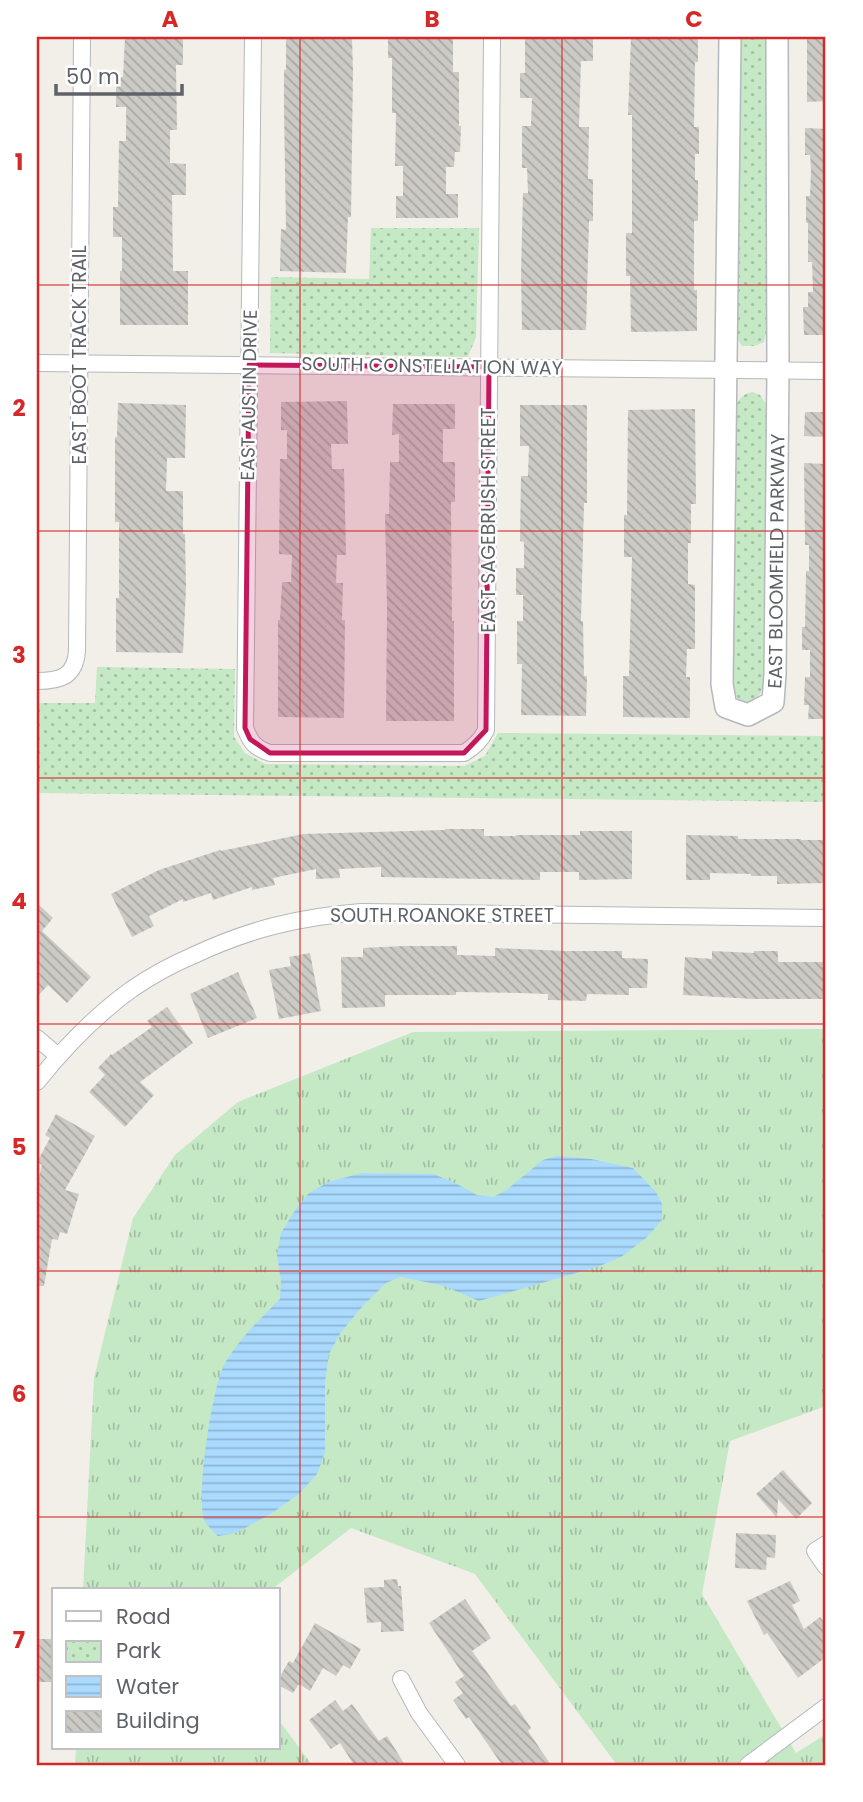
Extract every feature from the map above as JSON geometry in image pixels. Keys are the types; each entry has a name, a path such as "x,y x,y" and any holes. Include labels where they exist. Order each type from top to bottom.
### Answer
{"street":[{"name":"EAST BOOT TRACK TRAIL","path":"37,681 58,680 69,672 76,660 77,651 82,37"},
{"name":"EAST AUSTIN DRIVE","path":"253,37 245,728 259,749 270,752 464,753 475,746"},
{"name":"EAST SAGEBRUSH STREET","path":"475,746 486,730 492,37"},
{"name":"EAST BLOOMFIELD PARKWAY","path":"730,37 722,684 726,707 748,715 773,702 775,674 777,37"},
{"name":"SOUTH CONSTELLATION WAY","path":"37,363 826,370"},
{"name":"SOUTH ROANOKE STREET","path":"37,1082 58,1056 107,1008 159,972 246,933 304,919 361,912 826,918"},
{"path":"37,1038 58,1056"},
{"path":"821,1547 826,1567"},
{"path":"401,1679 419,1713 457,1765"},
{"path":"748,1765 826,1707"}],"highlighted area":[{"path":"249,365 489,367 486,730 464,753 270,753 250,739 245,728"}],"green space":[{"path":"739,37 770,37 766,333 764,342 755,346 742,346 735,335"},
{"path":"371,228 479,228 476,337 468,357 270,353 271,277 369,279"},
{"path":"753,392 760,395 766,404 763,686 754,700 746,702 737,697 731,688 736,406 742,396"},
{"path":"97,667 235,669 234,737 245,753 265,764 464,766 485,756 498,733 826,736 826,802 37,793 37,703 95,703"},
{"path":"826,1029 826,1406 730,1441 702,1594 796,1753 826,1734 826,1765 617,1765 475,1574 351,1528 274,1588 83,1588 94,1378 133,1218 175,1155 238,1102 413,1032"},
{"path":"280,1722 312,1765 75,1765 76,1750 280,1750"}],"water":[{"path":"557,1156 591,1159 633,1168 656,1192 662,1204 662,1220 646,1238 621,1257 597,1267 479,1301 444,1286 416,1280 400,1277 386,1283 341,1332 329,1354 325,1382 325,1452 317,1474 299,1494 272,1513 236,1533 218,1536 204,1520 202,1489 206,1442 219,1377 236,1347 280,1299 281,1281 277,1255 281,1233 308,1194 328,1182 362,1173 434,1174 477,1195 493,1197 505,1191 543,1160"}],"building":[{"path":"125,37 183,37 183,65 176,65 177,130 170,130 170,163 186,164 186,195 172,195 173,271 188,271 188,325 120,325 122,237 113,237 113,207 118,207 119,141 126,141 126,107 116,107 116,77 123,77"},
{"path":"286,37 352,37 351,217 348,217 346,273 280,271 281,229 286,230"},
{"path":"388,37 453,37 453,72 459,72 460,152 455,152 454,167 446,167 446,194 458,194 458,218 396,218 396,196 403,196 403,166 395,166 396,113 392,113 392,58 388,58"},
{"path":"525,37 593,37 593,61 581,61 579,127 589,127 588,179 593,179 586,330 522,330 523,193 528,193 527,168 522,168 522,126 531,126 532,98 520,98 520,73 525,73"},
{"path":"631,37 698,37 694,127 699,127 699,154 695,154 698,221 694,221 697,331 631,332 630,276 626,276 626,233 632,233 632,115 628,115"},
{"path":"807,37 826,37 826,101 807,102"},
{"path":"805,128 826,129 826,335 804,335 803,307 808,307 808,292 813,292 806,223 806,196 810,196 811,170 810,155 805,155"},
{"path":"347,401 348,444 331,444 332,469 344,469 346,555 337,555 336,583 343,583 344,718 278,717 278,620 282,582 291,582 292,555 279,554 280,459 287,459 287,430 281,430 281,402"},
{"path":"118,403 186,405 185,458 167,458 166,491 183,491 186,587 183,653 116,652 119,522 115,522 115,437"},
{"path":"393,404 455,404 455,429 443,429 443,462 455,462 455,502 451,502 454,721 386,721 385,514 389,514 390,462 399,462 399,434 392,435"},
{"path":"520,405 587,405 587,503 584,503 581,621 584,676 587,676 586,716 521,715 522,664 517,664 517,621 523,621 523,595 516,595 516,568 524,568 524,542 520,541 521,476 528,476 529,446 520,446"},
{"path":"695,409 696,504 691,504 691,543 688,543 688,584 695,585 695,649 687,649 686,677 690,677 690,718 623,717 623,676 629,676 632,557 624,557 628,410"},
{"path":"805,412 826,412 826,437 804,436"},
{"path":"804,463 826,464 826,719 808,719 809,705 804,705 805,677 810,677 810,650 802,650 806,571 809,571 809,545 805,545"},
{"path":"484,829 484,836 580,835 580,831 632,831 632,879 579,880 579,872 540,872 540,880 381,877 381,867 339,869 340,878 316,879 316,869 273,878 275,885 252,890 252,887 213,900 211,893 183,902 183,899 149,916 154,926 132,937 111,894 159,870 220,850 303,834"},
{"path":"686,835 738,836 738,839 826,840 826,883 777,884 777,876 710,873 710,880 686,880"},
{"path":"37,903 53,918 42,931 91,977 67,1003 48,985 37,997"},
{"path":"457,946 457,955 495,956 495,948 622,951 622,958 648,959 647,988 629,988 629,995 587,994 586,1001 548,1000 548,994 518,993 385,995 385,1007 342,1008 341,957 363,957 363,948"},
{"path":"712,951 778,951 778,962 826,962 826,999 683,995 685,957 712,959"},
{"path":"310,953 321,1011 279,1019 269,970 291,966 289,957"},
{"path":"238,972 257,1018 208,1038 190,994"},
{"path":"167,1007 193,1043 140,1082 154,1095 125,1127 89,1092 105,1075 98,1068 111,1054 152,1027 147,1021"},
{"path":"56,1114 95,1136 65,1190 79,1194 67,1234 60,1232 58,1240 52,1239 44,1286 37,1286 37,1184 42,1165 37,1162 50,1138 45,1135"},
{"path":"783,1470 812,1503 796,1519 778,1499 777,1518 756,1494"},
{"path":"736,1533 776,1535 775,1558 767,1557 766,1570 735,1568"},
{"path":"397,1579 398,1586 401,1586 404,1631 381,1632 381,1622 367,1623 364,1588 384,1587 384,1580"},
{"path":"790,1581 800,1601 792,1605 804,1629 820,1617 826,1625 826,1657 798,1678 767,1633 764,1635 747,1601"},
{"path":"465,1599 491,1638 472,1651 511,1706 515,1704 531,1728 528,1731 551,1765 502,1765 469,1717 466,1719 453,1700 463,1693 455,1682 464,1676 429,1623"},
{"path":"315,1623 361,1649 350,1669 343,1665 336,1676 323,1668 310,1691 299,1684 293,1693 280,1686 280,1677 289,1661 293,1663"},
{"path":"37,1639 52,1639 52,1682 37,1682"},
{"path":"335,1700 343,1711 352,1704 379,1741 387,1736 405,1765 354,1765 340,1743 331,1749 309,1720"}]}
